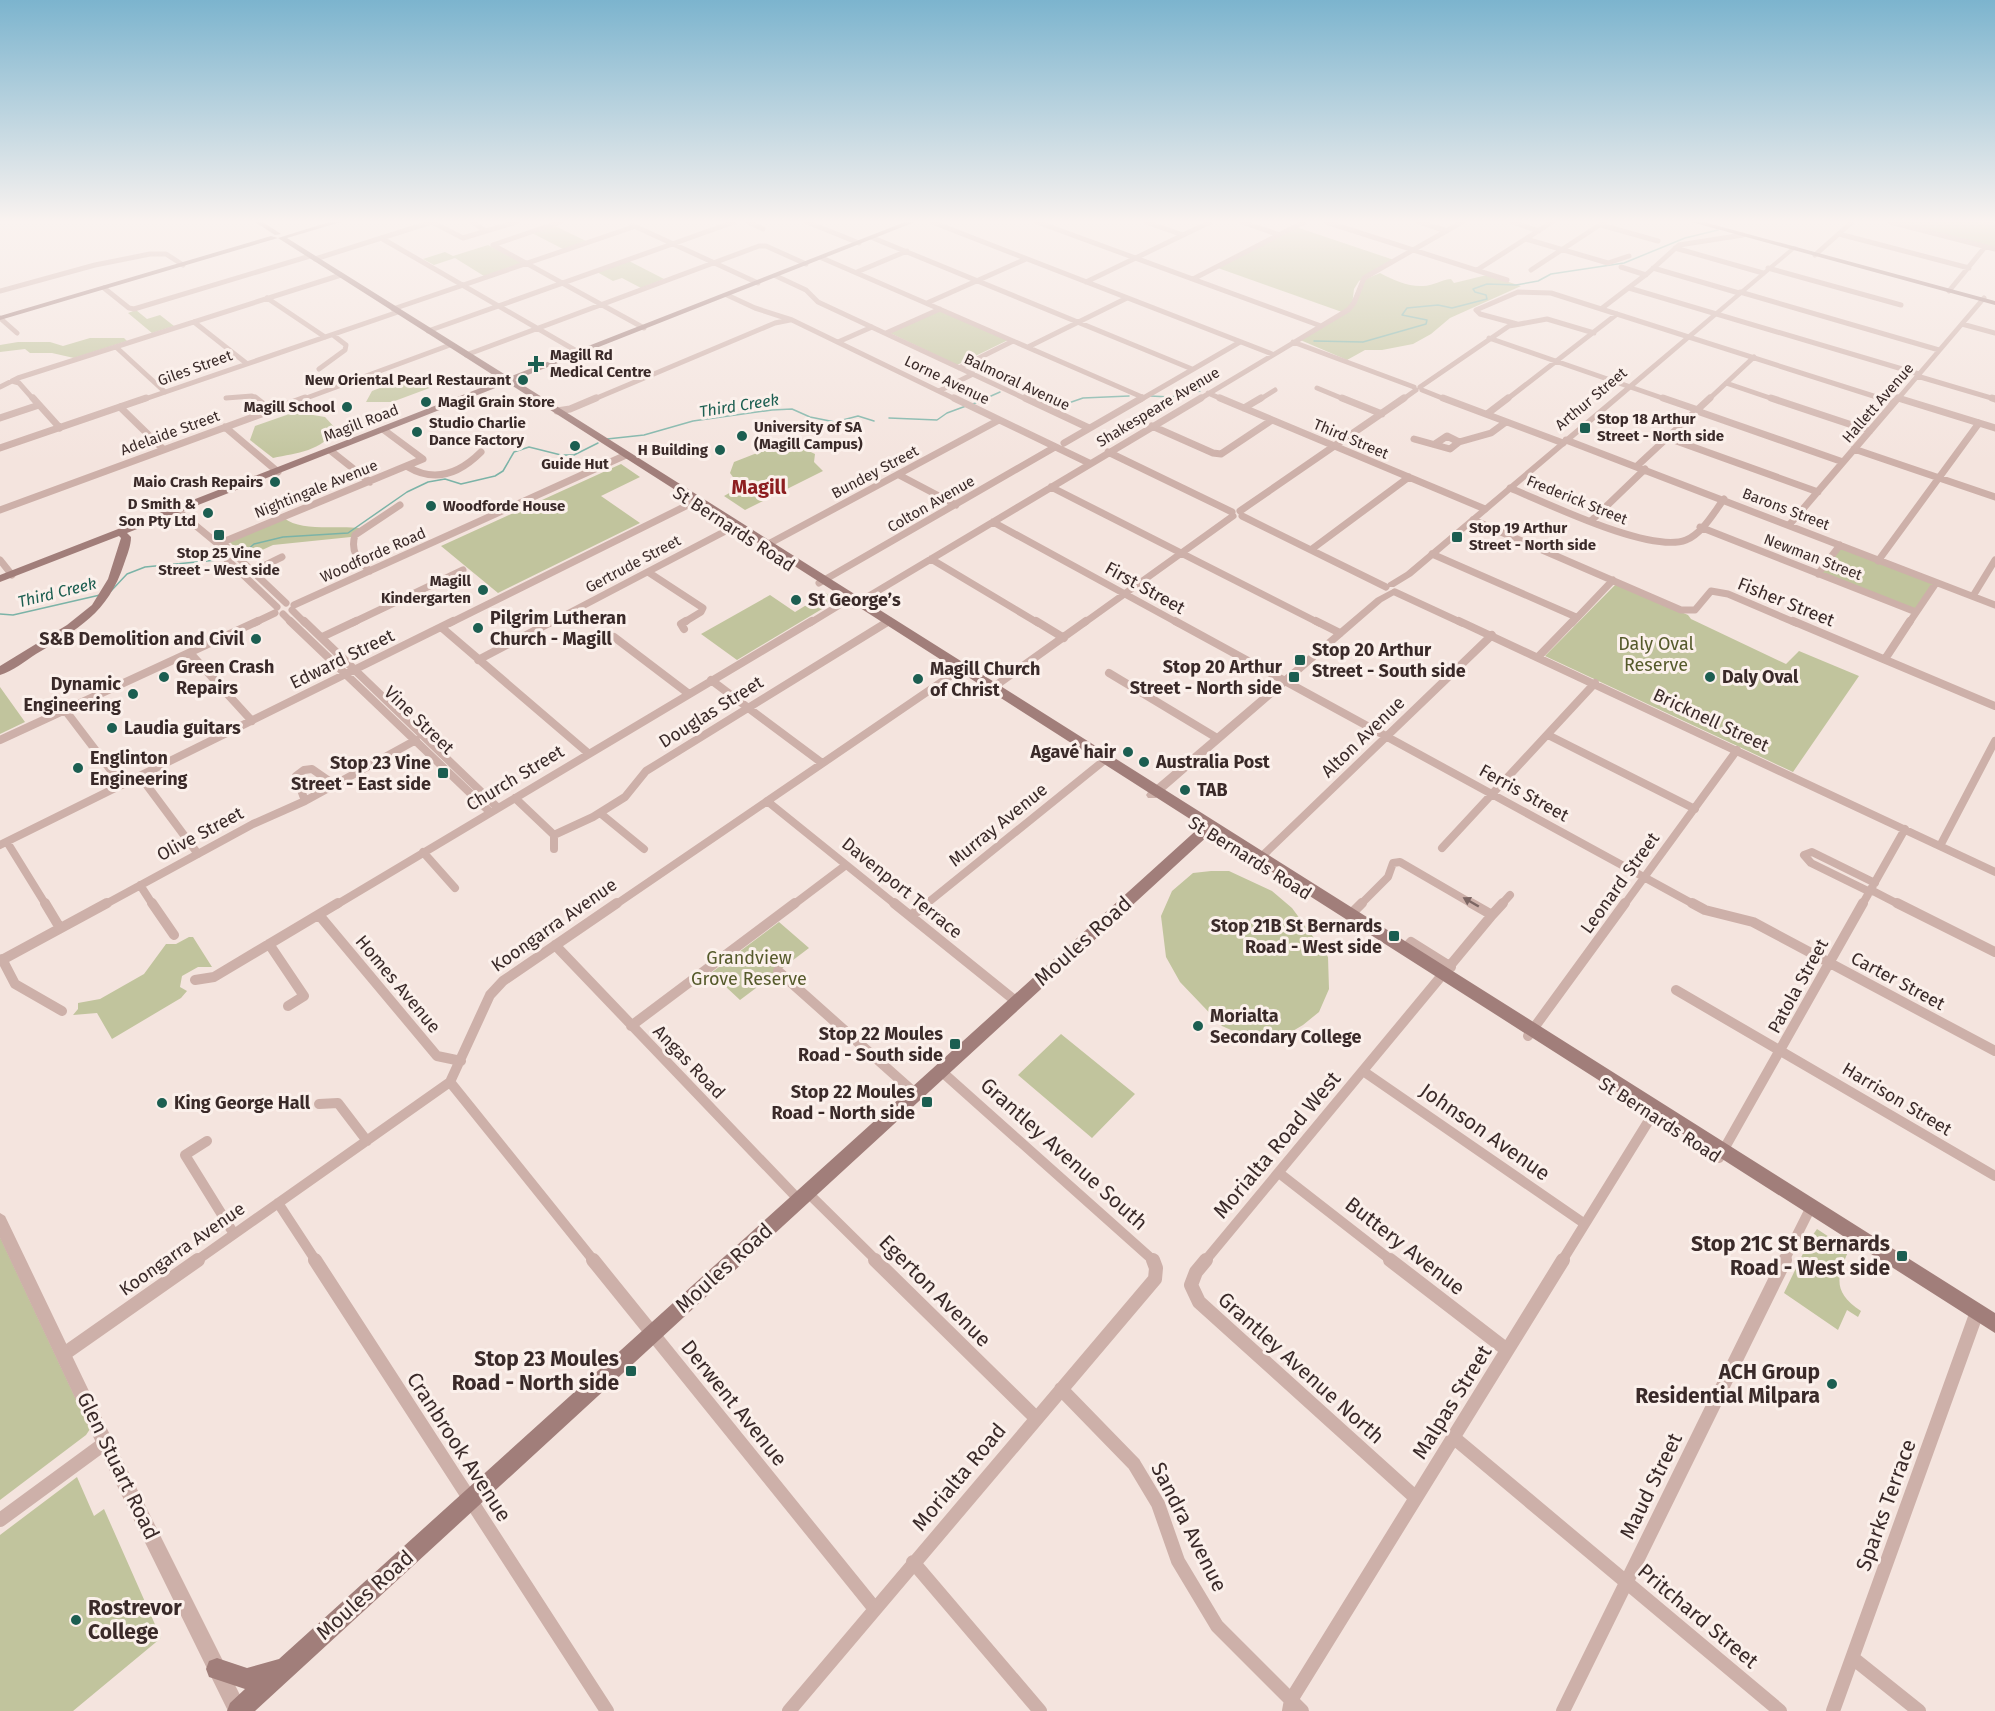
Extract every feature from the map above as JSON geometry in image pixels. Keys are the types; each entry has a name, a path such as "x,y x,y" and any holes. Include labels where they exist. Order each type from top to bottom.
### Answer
{"main road":[{"path":"0,318 56,302"},
{"path":"382,302 508,382"},
{"name":"Magill Road","path":"0,579 709,302"},
{"name":"St Bernards Road","path":"508,382 564,412 608,446"},
{"name":"St Bernards Road","path":"508,382 1258,860 1446,973 1530,1033 1976,1317 1995,1334"},
{"path":"0,671 85,616 105,595 127,540 122,532"},
{"name":"Moules Road","path":"238,1711 1208,828"},
{"name":"St Bernards Road","path":"1258,860 1446,973"},
{"name":"St Bernards Road","path":"1976,1317 1995,1324"},
{"path":"217,1669 247,1679 270,1673 290,1663"}],"street":[{"path":"122,302 132,309 157,302"},
{"path":"0,387 12,381 255,302"},
{"path":"273,302 325,337"},
{"name":"Giles Street","path":"0,448 325,337 417,302"},
{"path":"492,302 580,353"},
{"path":"428,331 511,302"},
{"path":"596,302 642,327"},
{"path":"466,355 610,302"},
{"name":"Lorne Avenue","path":"741,302 792,320 1089,464"},
{"name":"Balmoral Avenue","path":"818,302 1089,428"},
{"path":"1030,302 1192,369"},
{"path":"1028,347 1119,302"},
{"path":"1137,302 1272,354"},
{"path":"1255,302 1321,326"},
{"name":"Shakespeare Avenue","path":"853,601 931,559 1321,326 1352,307 1353,302"},
{"path":"1495,302 1476,310 1480,314 1517,324"},
{"path":"1577,302 1896,400 1995,428"},
{"path":"1601,309 1611,302"},
{"path":"1675,302 1995,399"},
{"name":"Arthur Street","path":"1154,793 1729,302"},
{"path":"1774,302 1939,350"},
{"path":"1888,302 1901,305"},
{"name":"Hallett Avenue","path":"1790,524 1981,302"},
{"path":"927,303 1142,398"},
{"path":"886,333 940,309"},
{"path":"775,323 781,318 780,315"},
{"path":"1486,414 1617,315"},
{"path":"0,318 18,333"},
{"path":"564,412 775,323 792,320"},
{"path":"991,689 1505,327 1549,320 1594,333"},
{"path":"194,322 246,363"},
{"path":"1962,324 1995,333"},
{"path":"838,342 872,327"},
{"path":"319,369 345,350 346,345 333,334"},
{"path":"1489,338 1843,462"},
{"path":"960,368 1014,341"},
{"path":"1064,443 1240,342"},
{"name":"Barons Street","path":"1293,342 1506,422 1637,466 1995,605"},
{"name":"Adelaide Street","path":"0,510 450,345"},
{"path":"116,347 165,392"},
{"path":"1637,466 1754,357"},
{"path":"939,391 973,374"},
{"path":"12,381 19,383 60,428"},
{"path":"1726,383 1870,431"},
{"path":"1317,388 1382,414"},
{"path":"1244,408 1275,390"},
{"name":"Third Street","path":"1208,393 1485,510"},
{"path":"226,398 252,396 270,410"},
{"path":"0,418 39,405"},
{"path":"120,407 163,449"},
{"name":"Bundey Street","path":"766,546 999,420"},
{"path":"1152,426 1213,453 1221,454 1272,420"},
{"path":"1414,439 1450,449 1459,442 1491,433 1506,422"},
{"path":"1878,561 1979,423"},
{"path":"225,427 278,472"},
{"path":"1436,444 1447,436 1450,427"},
{"name":"Nightingale Avenue","path":"218,544 421,461 422,458 384,430"},
{"path":"1447,436 1459,442"},
{"path":"1668,438 1818,492"},
{"name":"Colton Avenue","path":"822,582 1055,447"},
{"path":"1854,450 1995,497"},
{"path":"331,451 370,482"},
{"path":"408,467 423,476 446,475 464,468 481,452"},
{"name":"Bricknell Street","path":"1108,452 1412,598 1995,872"},
{"name":"Woodforde Road","path":"278,612 624,456"},
{"path":"1591,521 1645,469"},
{"path":"899,475 956,505"},
{"path":"1312,549 1409,477"},
{"path":"1051,487 1340,633"},
{"name":"Frederick Street","path":"1510,488 1626,535 1676,542 1685,541 1724,499"},
{"name":"Edward Street","path":"4,844 696,501"},
{"path":"370,571 357,558 352,542 356,535 400,505"},
{"name":"Vine Street","path":"181,509 218,544 226,546 291,606 494,810"},
{"name":"Fisher Street","path":"1473,520 1686,611 1695,610 1711,591 1721,592 1995,706"},
{"name":"First Street","path":"993,522 1283,681"},
{"name":"Gertrude Street","path":"478,660 734,526"},
{"name":"Newman Street","path":"1700,527 1916,612"},
{"name":"Vine Street","path":"218,544 217,550 278,612 494,810"},
{"path":"1818,574 1840,545"},
{"path":"1432,554 1576,617"},
{"path":"244,576 282,557"},
{"path":"931,559 1064,638"},
{"path":"0,560 12,575"},
{"path":"1973,596 1995,560"},
{"path":"322,637 464,570"},
{"path":"648,572 703,608 701,612 681,624 684,629"},
{"path":"1538,657 1613,580"},
{"path":"1886,659 1936,583"},
{"name":"Church Street","path":"195,980 214,977 711,680 853,601"},
{"path":"0,740 278,612"},
{"name":"Douglas Street","path":"554,835 600,813 625,797 646,771 886,622"},
{"path":"441,627 588,753"},
{"name":"Alton Avenue","path":"1258,860 1492,635"},
{"path":"614,637 689,693"},
{"path":"324,652 333,648"},
{"path":"190,653 252,721"},
{"name":"Koongarra Avenue","path":"64,1354 450,1082 495,988 960,670"},
{"path":"1109,673 1217,738"},
{"path":"711,680 822,763"},
{"name":"Ferris Street","path":"1283,681 1705,910 1753,922"},
{"path":"1442,848 1595,683"},
{"path":"65,710 122,785"},
{"path":"1548,735 1695,809"},
{"name":"Olive Street","path":"1,960 253,824 305,801 416,740"},
{"path":"1940,846 1995,741"},
{"name":"Leonard Street","path":"1530,1033 1737,750"},
{"name":"Murray Avenue","path":"910,916 1103,761"},
{"path":"305,801 296,776 304,770 312,769 335,784"},
{"path":"140,776 198,854"},
{"path":"515,798 554,835 554,849"},
{"name":"Davenport Terrace","path":"767,801 1017,1002"},
{"path":"600,813 644,849"},
{"name":"Patola Street","path":"1721,1154 1905,830"},
{"path":"4,844 60,928"},
{"path":"423,852 455,888"},
{"path":"1872,888 1811,863 1804,855 1812,852 1872,888 1995,952"},
{"path":"1350,915 1386,880 1393,864 1400,862 1492,915"},
{"path":"631,1026 846,865"},
{"path":"140,885 174,935"},
{"name":"Morialta Road West","path":"1191,1288 1191,1280 1196,1272 1510,894"},
{"name":"Homes Avenue","path":"319,915 437,1056 461,1061"},
{"name":"Carter Street","path":"1753,922 1995,1052"},
{"path":"269,944 304,996 288,1006"},
{"name":"Angas Road","path":"555,945 631,1026 803,1196"},
{"path":"1,960 15,984 62,1011"},
{"path":"778,971 916,1094"},
{"name":"Harrison Street","path":"1676,990 1995,1176"},
{"name":"Grantley Avenue South","path":"941,1071 1154,1260 1156,1268"},
{"name":"Johnson Avenue","path":"1364,1071 1585,1224"},
{"name":"Derwent Avenue","path":"450,1082 875,1609"},
{"path":"319,1104 338,1103 367,1141"},
{"name":"Malpas Street","path":"1290,1706 1654,1112"},
{"path":"207,1142 185,1155 234,1234"},
{"name":"Buttery Avenue","path":"1279,1173 1507,1350"},
{"name":"Egerton Avenue","path":"803,1196 1036,1418"},
{"name":"Cranbrook Avenue","path":"278,1203 607,1711"},
{"name":"Maud Street","path":"1563,1711 1809,1210"},
{"name":"Glen Stuart Road","path":"0,1222 105,1443 238,1711"},
{"name":"Morialta Road","path":"789,1711 1155,1279 1156,1268"},
{"name":"Grantley Avenue North","path":"1191,1288 1193,1296 1209,1312 1416,1498"},
{"name":"Sparks Terrace","path":"1833,1711 1854,1659 1976,1317"},
{"name":"Sandra Avenue","path":"1061,1389 1134,1464 1158,1504 1178,1561 1217,1626 1290,1706 1302,1711"},
{"name":"Pritchard Street","path":"1453,1437 1780,1711"},
{"path":"0,1520 105,1443"},
{"path":"913,1563 1040,1711"},
{"path":"1854,1659 1919,1711"}],"green space":[{"path":"1313,302 1352,302 1352,305 1342,312"},
{"path":"1352,302 1486,302 1450,318 1431,334 1413,344 1382,350 1365,350 1347,360 1298,339 1348,310"},
{"path":"136,310 147,319 160,315 174,326 152,333 128,313"},
{"path":"940,310 1008,340 957,365 890,333"},
{"path":"90,338 124,338 127,341 74,358 52,353 30,353 25,349 0,352 0,345 18,342 50,342 63,346"},
{"path":"416,374 435,386 392,402 366,402 372,391"},
{"path":"295,412 325,417 336,429 316,447 273,458 250,440 255,426"},
{"path":"770,445 796,445 815,454 814,462 823,471 745,510 724,496 740,487 730,473 734,462 770,448"},
{"path":"621,464 640,477 601,496 640,523 498,593 441,546"},
{"path":"284,518 309,527 360,528 351,537 273,545 245,558 229,541"},
{"path":"1840,545 1936,583 1916,612 1818,574"},
{"name":"Daly Oval Reserve","path":"1616,584 1688,615 1691,619 1786,664 1799,651 1859,676 1793,772 1545,656"},
{"path":"826,593 834,599 832,603 737,660 701,634 770,595 795,612"},
{"path":"0,687 25,722 0,734"},
{"path":"1229,871 1272,891 1292,908 1328,957 1329,989 1319,1012 1303,1025 1274,1042 1249,1038 1222,1026 1180,982 1166,957 1161,916 1172,891 1193,873"},
{"name":"Grandview Grove Reserve","path":"779,922 809,948 740,1000 711,973"},
{"path":"193,937 212,967 198,967 182,976 180,987 187,991 181,998 112,1039 97,1013 73,1015 78,1009 78,1003 100,999 144,974 166,944 176,944"},
{"path":"1061,1034 1135,1094 1092,1138 1018,1075"},
{"path":"1817,1229 1849,1250 1841,1269 1841,1291 1861,1311 1858,1317 1847,1310 1838,1330 1784,1293"},
{"path":"0,1237 90,1429 86,1435 0,1500"},
{"name":"Rostrevor College","path":"77,1477 94,1516 104,1509 161,1638 73,1711 0,1711 0,1535"}],"waterway":[{"name":"Third Creek","path":"1314,341 1363,342 1426,324 1427,320 1402,315 1407,308 1438,305 1452,308 1476,302"},
{"name":"Third Creek","path":"1150,396 1171,397 1200,391"},
{"name":"Third Creek","path":"973,404 1000,392"},
{"name":"Third Creek","path":"1057,407 1083,398 1129,396"},
{"name":"Third Creek","path":"889,418 937,420 947,413 966,406"},
{"name":"Third Creek","path":"607,439 644,435 693,421 772,410 792,409 810,417 835,422 858,416 874,421"},
{"name":"Third Creek","path":"246,551 254,544 283,537 348,533 407,492 428,482 445,479 461,484 495,476 503,471 514,452 529,447 561,455 574,455 598,443"},
{"name":"Third Creek","path":"111,591 127,574 145,567 217,560"},
{"name":"Third Creek","path":"0,614 13,615 100,595"}],"place":[{"name":"Magill Rd Medical Centre","path":"536,364"},
{"name":"New Oriental Pearl Restaurant","path":"523,380"},
{"name":"Magil Grain Store","path":"426,402"},
{"name":"Magill School","path":"347,407"},
{"name":"Stop 18 Arthur Street - North side","path":"1585,428"},
{"name":"Studio Charlie Dance Factory","path":"417,432"},
{"name":"University of SA (Magill Campus)","path":"742,436"},
{"name":"Guide Hut","path":"575,446"},
{"name":"H Building","path":"720,450"},
{"name":"Maio Crash Repairs","path":"275,482"},
{"name":"Woodforde House","path":"431,506"},
{"name":"D Smith & Son Pty Ltd","path":"208,513"},
{"name":"Stop 25 Vine Street - West side","path":"219,535"},
{"name":"Stop 19 Arthur Street - North side","path":"1457,537"},
{"name":"Magill Kindergarten","path":"483,590"},
{"name":"St George’s","path":"796,600"},
{"name":"Pilgrim Lutheran Church - Magill","path":"478,628"},
{"name":"S&B Demolition and Civil","path":"256,639"},
{"name":"Stop 20 Arthur Street - South side","path":"1300,660"},
{"name":"Green Crash Repairs","path":"164,677"},
{"name":"Stop 20 Arthur Street - North side","path":"1294,677"},
{"name":"Daly Oval","path":"1710,677"},
{"name":"Magill Church of Christ","path":"918,679"},
{"name":"Dynamic Engineering","path":"133,694"},
{"name":"Laudia guitars","path":"112,728"},
{"name":"Agavé hair","path":"1128,752"},
{"name":"Australia Post","path":"1144,762"},
{"name":"Englinton Engineering","path":"78,768"},
{"name":"Stop 23 Vine Street - East side","path":"443,773"},
{"name":"TAB","path":"1185,790"},
{"name":"Stop 21B St Bernards Road - West side","path":"1394,936"},
{"name":"Morialta Secondary College","path":"1198,1026"},
{"name":"Stop 22 Moules Road - South side","path":"955,1044"},
{"name":"Stop 22 Moules Road - North side","path":"927,1102"},
{"name":"King George Hall","path":"162,1103"},
{"name":"Stop 21C St Bernards Road - West side","path":"1902,1256"},
{"name":"Stop 23 Moules Road - North side","path":"631,1371"},
{"name":"ACH Group Residential Milpara","path":"1832,1384"},
{"name":"Rostrevor College","path":"76,1620"}],"district":[{"name":"Magill","path":"759,487"}]}
